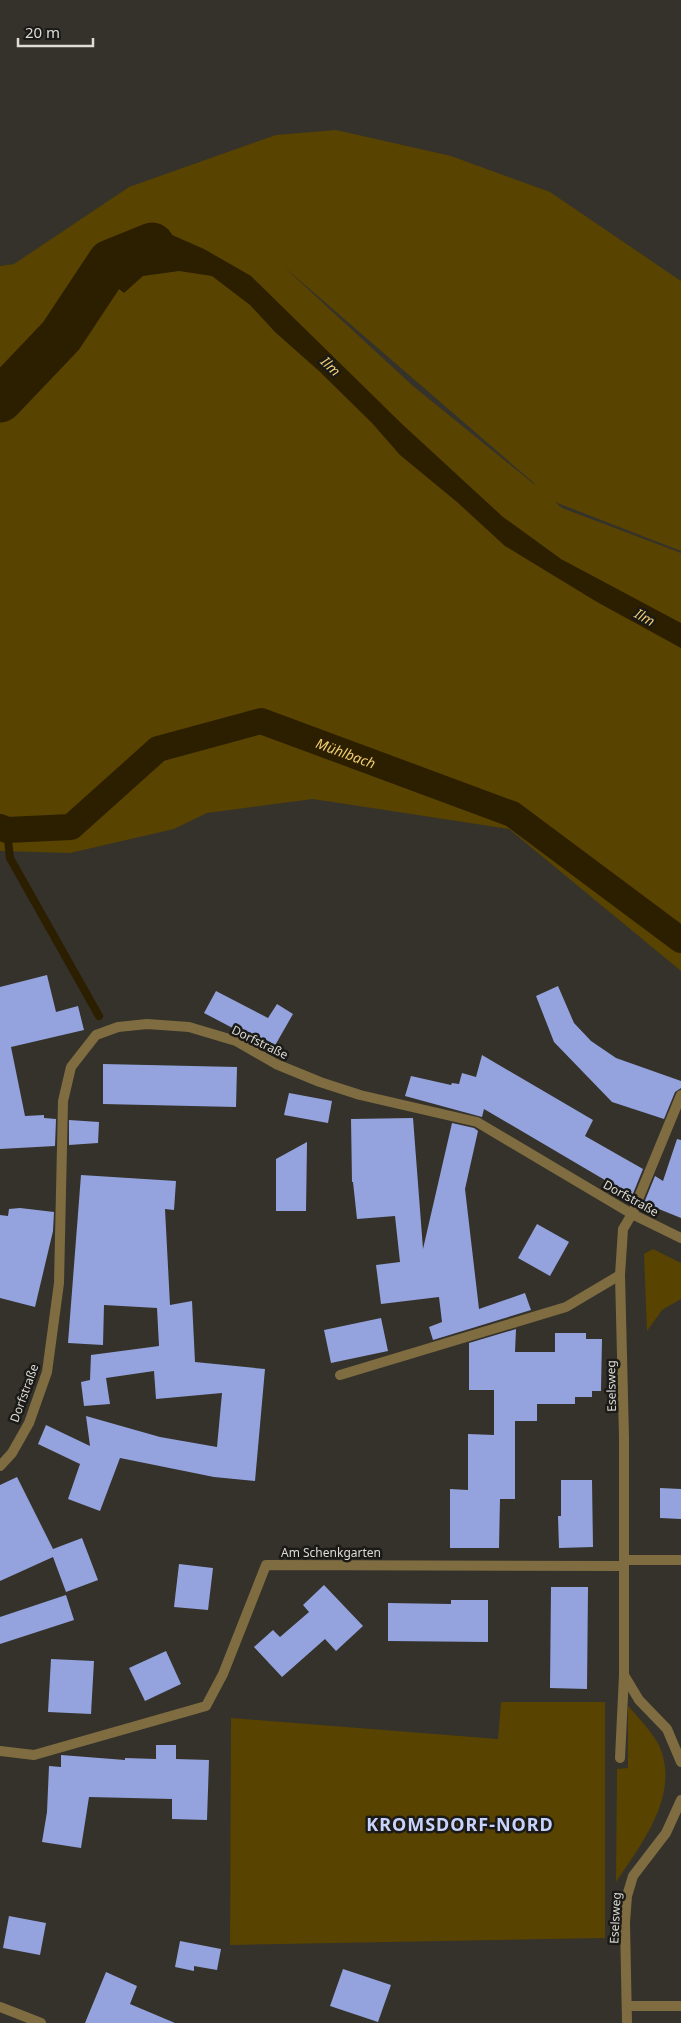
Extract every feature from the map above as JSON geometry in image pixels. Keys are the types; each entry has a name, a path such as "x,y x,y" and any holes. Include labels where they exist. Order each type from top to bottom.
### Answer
{"street":[{"name":"Dorfstraße","path":"0,1466 12,1453 28,1423 47,1372 59,1282 63,1101 71,1067 96,1035 118,1027 147,1024 189,1027 236,1041 276,1064 320,1082 360,1095 477,1122 632,1214 681,1238"},
{"name":"Eselsweg","path":"681,1096 632,1214 623,1229 620,1275 623,1371 624,1674 639,1700 667,1729 681,1762"},
{"path":"340,1375 566,1307 620,1275"},
{"path":"624,1563 681,1560"},
{"name":"Am Schenkgarten","path":"0,1752 34,1755 206,1706 223,1674 266,1565 624,1563"},
{"path":"620,1758 621,1698 624,1674"},
{"name":"Eselsweg","path":"627,2023 626,1896 633,1876 666,1833 681,1800"},
{"path":"626,2006 681,2006"},
{"path":"0,2007 41,2023"}],"shaded area":[{"path":"336,130 451,156 550,192 681,281 681,551 555,502 562,508 681,553 681,971 509,829 313,799 207,813 174,829 70,853 0,851 0,266 14,264 129,187 276,135","holes":["283,266 535,484 413,386"]},
{"path":"653,1249 681,1263 681,1299 662,1310 647,1331 644,1254"},
{"path":"501,1702 605,1702 605,1938 230,1945 231,1718 498,1739"},
{"path":"628,1706 649,1730 659,1745 665,1763 665,1782 662,1800 656,1817 637,1851 616,1882 617,1769 628,1768"}],"water":[{"path":"163,231 204,249 251,276 402,424 503,517 561,559 681,623 681,648 597,602 505,546 457,502 400,455 372,423 319,371 275,332 250,305 212,276 179,271 143,276 124,293 94,269 111,252"}],"building":[{"path":"47,975 56,1012 78,1006 84,1030 11,1047 25,1116 44,1115 44,1118 56,1119 55,1146 0,1149 0,987"},
{"path":"558,986 574,1023 591,1041 616,1058 681,1081 681,1088 675,1092 664,1119 612,1102 554,1042 536,996"},
{"path":"216,991 268,1018 277,1004 293,1014 273,1049 204,1013"},
{"path":"482,1055 593,1120 585,1136 643,1169 632,1196 484,1109 482,1117 405,1096 411,1076 451,1085 452,1083 459,1084 462,1073 476,1077"},
{"path":"103,1064 237,1067 236,1107 103,1104"},
{"path":"289,1093 332,1101 328,1123 284,1115"},
{"path":"413,1118 423,1249 452,1123 474,1128 478,1131 465,1189 479,1309 525,1293 531,1310 433,1340 429,1327 442,1322 439,1297 381,1304 376,1265 400,1262 395,1216 357,1219 352,1182 351,1119"},
{"path":"69,1120 99,1122 98,1143 69,1145"},
{"path":"677,1139 681,1140 681,1218 644,1203 655,1176 663,1181"},
{"path":"307,1142 306,1211 276,1211 276,1159"},
{"path":"81,1175 176,1181 174,1210 165,1209 170,1305 192,1301 195,1362 265,1369 255,1481 214,1477 120,1458 100,1511 68,1499 80,1464 38,1444 46,1425 90,1446 86,1416 160,1437 217,1447 222,1393 156,1399 154,1371 106,1378 110,1404 84,1406 81,1382 90,1380 91,1355 159,1346 157,1308 104,1305 103,1345 68,1343"},
{"path":"20,1208 54,1212 53,1231 35,1307 0,1298 0,1215 8,1216 9,1209"},
{"path":"537,1224 569,1242 550,1276 518,1258"},
{"path":"381,1318 388,1351 331,1363 324,1330"},
{"path":"516,1329 515,1352 555,1352 555,1333 586,1333 586,1339 602,1339 601,1391 592,1391 592,1397 575,1397 575,1404 537,1404 537,1421 515,1421 515,1499 500,1499 499,1548 450,1548 450,1489 468,1490 468,1434 494,1435 494,1390 469,1390 469,1343"},
{"path":"17,1477 53,1549 82,1538 98,1580 66,1592 53,1557 0,1581 0,1485"},
{"path":"561,1480 592,1480 593,1547 559,1548 558,1516 561,1516"},
{"path":"660,1488 681,1489 681,1519 660,1518"},
{"path":"179,1564 213,1568 208,1610 174,1607"},
{"path":"324,1585 363,1626 336,1651 325,1639 282,1677 254,1647 273,1630 280,1637 309,1612 303,1605"},
{"path":"551,1587 588,1587 587,1689 550,1688"},
{"path":"66,1595 74,1620 0,1644 0,1617"},
{"path":"451,1600 488,1600 488,1642 388,1641 388,1603 451,1604"},
{"path":"166,1651 181,1684 145,1701 129,1668"},
{"path":"51,1659 94,1661 91,1714 48,1712"},
{"path":"156,1745 176,1745 176,1759 209,1760 207,1820 172,1819 172,1799 89,1797 81,1848 42,1842 47,1812 49,1766 61,1767 61,1755 125,1760 125,1758 156,1759"},
{"path":"9,1916 46,1923 40,1955 3,1948"},
{"path":"180,1941 221,1949 217,1970 194,1966 194,1971 175,1967"},
{"path":"343,1969 391,1985 378,2022 330,2006"},
{"path":"106,1972 137,1986 130,2004 175,2023 85,2023"}],"waterway":[{"name":"Ilm","path":"0,400 61,336 110,262 152,245"},
{"name":"Mühlbach","path":"0,827 7,830 71,827 158,749 261,721 512,814 681,940"},
{"path":"7,830 10,858 99,1016"}],"district":[{"name":"KROMSDORF-NORD","path":"460,1824"}]}
